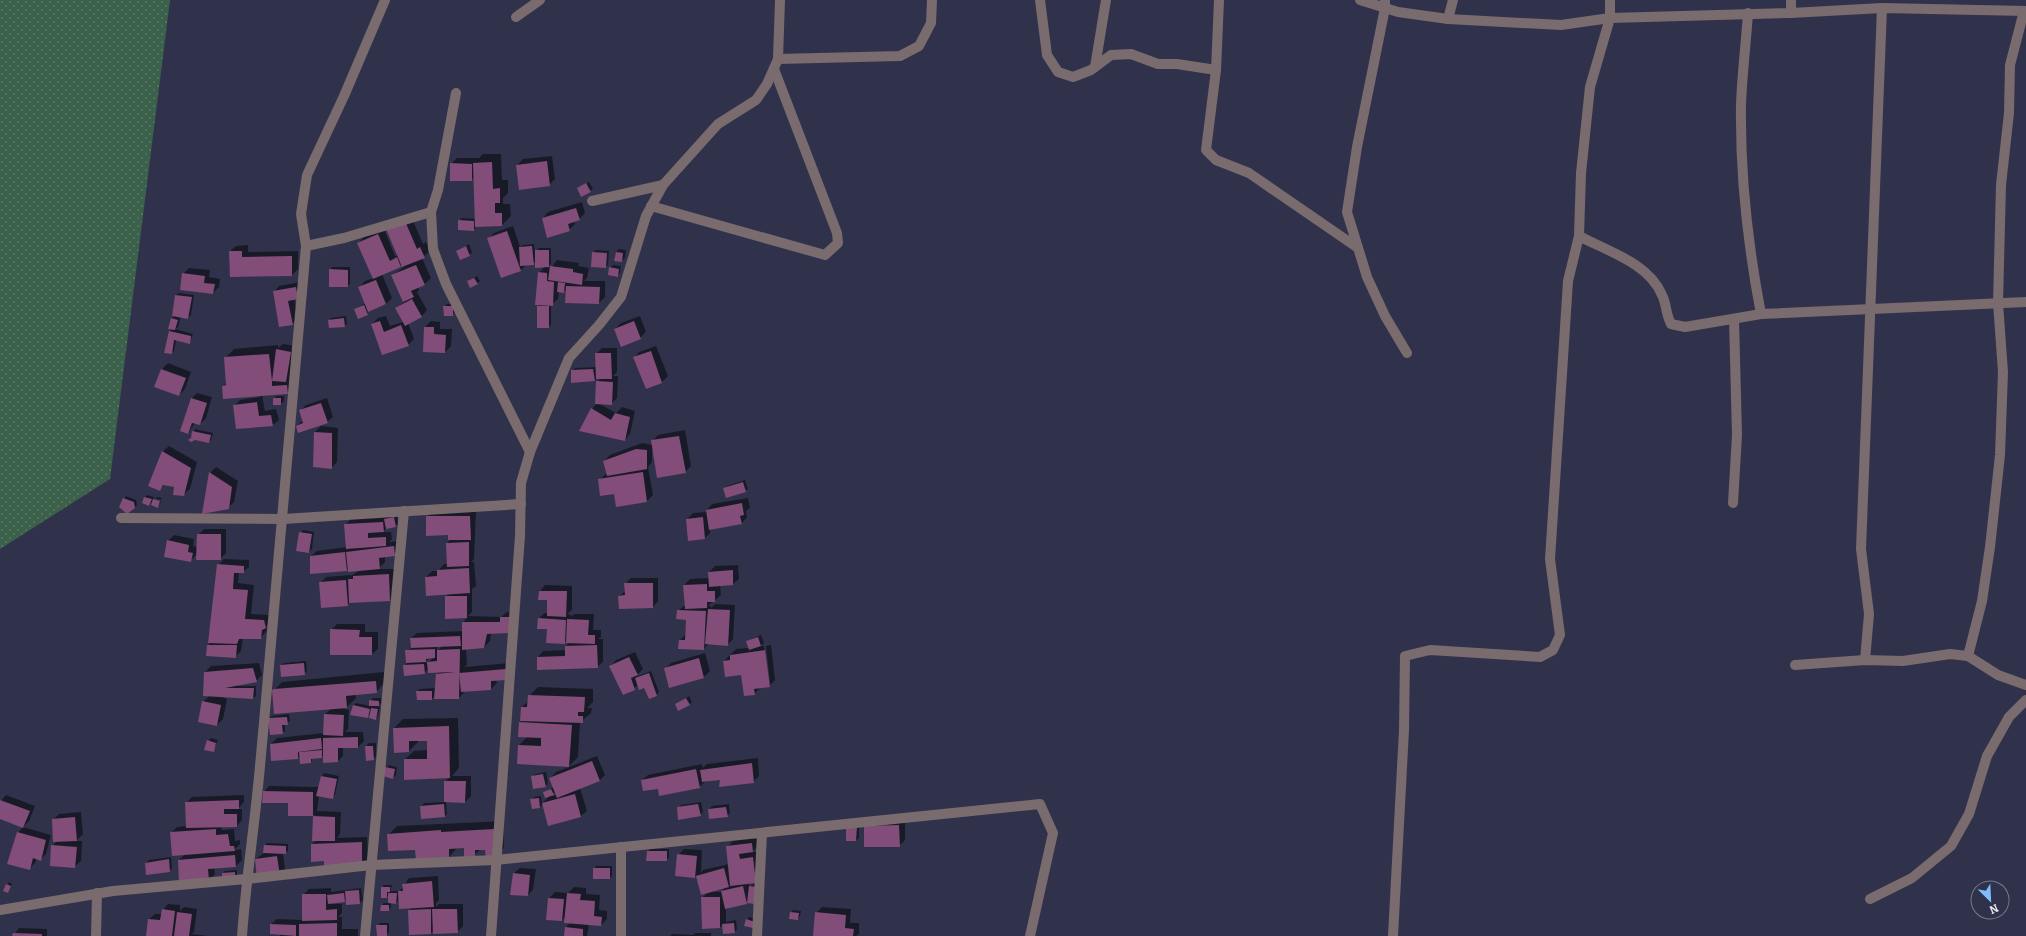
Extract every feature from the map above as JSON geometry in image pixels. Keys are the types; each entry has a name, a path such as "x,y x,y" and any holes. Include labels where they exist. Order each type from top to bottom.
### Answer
{"street":[{"path":"242,936 246,879 260,768 306,246 301,214 307,175 344,96 385,0"},
{"path":"516,17 540,0"},
{"path":"491,936 522,483 530,452 569,358 599,325 621,297 646,216 663,185 718,124 756,100 774,69 778,59 780,0"},
{"path":"778,59 900,56 920,46 931,23 932,0"},
{"path":"1040,0 1047,55 1058,72 1073,78 1095,67 1111,55 1131,54 1158,64 1177,64 1216,70"},
{"path":"1095,67 1106,0"},
{"path":"1219,0 1216,70 1206,150 1216,160 1249,173 1358,248"},
{"path":"1360,0 1385,4 1398,12 1448,19 1561,25 1610,18 1882,8 2025,11 2010,65 2009,112 2001,186 1998,303 2003,372 2000,455 1990,547 1982,601 1968,656"},
{"path":"1448,19 1453,0"},
{"path":"1393,936 1404,730 1405,656 1430,650 1540,657 1553,650 1560,634 1550,559 1568,281 1579,236 1581,173 1590,87 1610,18 1610,0"},
{"path":"1791,0 1791,12"},
{"path":"1385,4 1356,147 1347,212 1367,277 1385,316 1407,353"},
{"path":"1865,660 1869,614 1862,549 1882,8"},
{"path":"1748,13 1741,104 1744,182 1755,284 1761,314"},
{"path":"652,206 825,255 838,243 837,233 774,69"},
{"path":"456,93 438,190 431,212 433,250 446,284 530,452"},
{"path":"592,201 663,185"},
{"path":"306,246 344,238 431,212"},
{"path":"1579,236 1618,255 1654,280 1663,296 1666,314 1671,324 1685,326 1761,314 2026,302"},
{"path":"1733,503 1737,435 1734,319"},
{"path":"121,518 283,519 404,510 521,504"},
{"path":"365,936 370,865 404,510"},
{"path":"1795,664 1865,660 1903,662 1950,654 1968,656 1998,675 2026,685"},
{"path":"1870,899 1912,878 1951,846 1969,814 1987,756 2009,717 2026,700"},
{"path":"0,910 97,893 246,879 370,865 496,860 1040,804 1053,833 1030,936"},
{"path":"757,936 762,833"},
{"path":"621,847 621,936"},
{"path":"96,936 97,893"}],"green space":[{"path":"0,0 170,0 110,479 0,549"}],"building":[{"path":"547,161 550,186 519,190 516,165"},
{"path":"492,162 493,189 500,188 500,203 495,203 495,213 502,213 502,226 475,227 473,163"},
{"path":"450,163 472,164 472,181 450,181"},
{"path":"586,183 591,192 581,197 577,188"},
{"path":"576,208 580,220 568,224 570,231 547,238 542,218"},
{"path":"458,220 474,221 474,231 458,230"},
{"path":"405,221 417,249 420,247 425,258 402,267 386,229"},
{"path":"507,231 521,271 501,278 487,238"},
{"path":"378,234 390,261 397,257 401,267 373,279 357,243"},
{"path":"466,246 470,256 460,260 456,251"},
{"path":"532,246 534,265 520,266 519,247"},
{"path":"535,250 549,250 549,267 535,268"},
{"path":"229,251 242,251 242,257 292,256 292,276 230,277"},
{"path":"592,252 607,253 606,268 591,267"},
{"path":"616,252 623,253 622,262 614,261"},
{"path":"416,265 425,285 411,291 414,297 403,302 391,275"},
{"path":"550,266 573,269 573,272 583,274 582,285 548,280"},
{"path":"609,267 619,269 618,277 608,275"},
{"path":"329,269 348,270 348,287 329,287"},
{"path":"538,272 547,273 547,281 554,282 553,306 535,305"},
{"path":"182,273 205,276 204,283 215,284 213,294 180,290"},
{"path":"474,278 478,284 470,288 467,281"},
{"path":"376,280 386,304 368,312 358,287"},
{"path":"558,282 565,283 564,293 557,292"},
{"path":"566,286 600,287 599,304 565,303"},
{"path":"296,287 298,299 288,301 293,325 279,327 273,291"},
{"path":"175,295 192,297 188,319 172,316"},
{"path":"412,299 422,317 405,326 395,308"},
{"path":"364,305 368,315 358,319 354,309"},
{"path":"443,306 453,306 453,316 444,316"},
{"path":"537,306 549,306 549,328 537,328"},
{"path":"171,318 178,320 175,330 168,329"},
{"path":"344,318 345,327 329,328 328,320"},
{"path":"380,321 384,332 401,325 409,346 382,355 371,324"},
{"path":"634,321 641,339 621,347 614,329"},
{"path":"424,327 434,327 434,334 446,335 445,353 423,352"},
{"path":"169,331 191,336 190,344 174,340 172,354 164,353"},
{"path":"276,349 291,352 286,382 272,381"},
{"path":"651,351 662,383 646,389 633,357"},
{"path":"595,353 611,353 612,379 596,379"},
{"path":"269,354 272,386 287,385 288,394 223,399 222,386 226,385 224,357"},
{"path":"161,369 186,378 179,396 154,387"},
{"path":"593,369 595,381 571,383 571,370"},
{"path":"596,381 613,382 612,405 595,404"},
{"path":"191,398 207,403 200,425 192,423 188,434 180,431"},
{"path":"273,398 281,398 281,405 273,405"},
{"path":"257,402 259,416 271,415 273,426 236,429 233,405"},
{"path":"321,403 328,423 298,433 296,426 303,423 299,410"},
{"path":"591,408 611,420 615,413 630,417 625,441 579,431"},
{"path":"192,431 211,435 209,443 195,440 191,442 188,440 191,438"},
{"path":"314,432 332,433 332,469 313,467"},
{"path":"679,436 686,473 657,478 651,440"},
{"path":"636,449 647,450 647,469 607,476 603,461"},
{"path":"162,451 191,468 184,496 173,495 174,487 163,485 160,491 148,486"},
{"path":"209,472 232,487 229,509 202,514"},
{"path":"643,472 647,502 616,507 614,494 600,496 598,479"},
{"path":"743,482 746,492 726,498 723,488"},
{"path":"144,497 152,499 149,506 142,503"},
{"path":"123,498 134,502 135,508 127,514 119,507"},
{"path":"153,499 160,501 158,508 151,505"},
{"path":"742,503 744,515 740,516 742,524 709,530 706,510"},
{"path":"426,516 470,516 471,540 448,540 448,535 426,536"},
{"path":"394,517 396,527 386,529 384,519"},
{"path":"703,517 705,539 688,541 686,519"},
{"path":"383,522 384,532 368,533 368,538 386,537 386,546 346,549 344,524"},
{"path":"299,532 312,534 309,553 296,551"},
{"path":"197,534 221,534 221,560 196,560"},
{"path":"167,540 189,545 188,552 193,553 191,562 164,557"},
{"path":"469,542 469,566 447,567 446,543"},
{"path":"394,546 395,556 379,558 380,569 348,572 346,552"},
{"path":"345,552 347,571 310,574 310,556"},
{"path":"217,564 244,566 244,573 234,573 233,589 248,590 245,619 264,620 266,628 262,630 261,639 239,639 237,644 208,643"},
{"path":"469,568 470,593 426,596 425,577 437,576 437,570"},
{"path":"733,570 733,585 709,587 708,572"},
{"path":"389,574 390,601 349,603 348,579 353,579 353,576"},
{"path":"346,580 348,606 321,608 319,582"},
{"path":"624,583 653,583 653,608 619,609 618,596 625,595"},
{"path":"707,584 707,591 715,591 715,602 707,602 707,608 685,609 683,585"},
{"path":"539,591 567,591 566,617 547,616 547,600 538,600"},
{"path":"445,596 467,596 467,618 445,619"},
{"path":"708,609 730,610 728,646 705,644"},
{"path":"677,610 706,611 704,650 678,649 679,640 685,640 686,620 676,619"},
{"path":"500,617 510,617 510,633 487,634 484,648 462,650 462,622 500,622"},
{"path":"538,618 566,620 565,644 546,643 547,629 537,629"},
{"path":"567,619 589,620 588,635 595,635 595,644 566,643"},
{"path":"330,629 360,630 359,637 372,637 372,655 330,655"},
{"path":"460,636 461,646 411,648 410,638"},
{"path":"758,637 761,646 749,650 746,641"},
{"path":"207,645 237,645 236,658 206,656"},
{"path":"597,645 598,668 537,670 537,657 565,656 565,646"},
{"path":"435,649 435,658 426,659 426,662 406,663 405,650"},
{"path":"460,649 459,699 434,699 436,674 455,672 428,673 427,662 437,661 437,650"},
{"path":"765,650 770,687 754,689 755,695 744,696 741,675 725,677 723,661 730,660 730,655"},
{"path":"629,657 638,675 631,678 635,690 623,695 609,666"},
{"path":"699,658 704,678 669,688 664,668"},
{"path":"304,663 305,675 281,677 280,665"},
{"path":"424,664 425,674 404,676 403,665"},
{"path":"253,668 257,682 225,688 254,688 253,699 203,696 204,672"},
{"path":"506,669 507,680 491,681 491,690 461,692 459,673"},
{"path":"649,673 657,696 649,699 644,688 639,690 635,678"},
{"path":"376,681 377,693 346,696 347,708 274,714 272,690 274,689"},
{"path":"416,691 432,691 432,700 417,700"},
{"path":"528,695 585,697 584,712 578,712 578,716 583,716 583,723 520,721 521,707 527,707"},
{"path":"686,698 690,705 678,711 675,704"},
{"path":"369,700 379,701 379,706 369,706"},
{"path":"202,701 221,705 217,726 198,722"},
{"path":"353,705 370,709 368,718 350,715"},
{"path":"371,708 378,709 376,720 369,718"},
{"path":"324,714 344,715 343,736 323,735"},
{"path":"287,717 288,725 282,725 283,734 270,735 268,718"},
{"path":"519,722 572,725 569,767 517,764 518,745 541,746 541,738 518,737"},
{"path":"449,726 450,778 404,780 404,759 427,759 427,741 409,741 409,752 394,753 393,728"},
{"path":"358,737 358,748 338,748 338,762 323,763 323,738"},
{"path":"321,738 322,749 298,752 298,759 271,761 270,744"},
{"path":"207,740 216,743 214,752 204,750"},
{"path":"365,746 373,746 374,760 366,761"},
{"path":"322,750 322,758 311,759 311,763 300,764 299,752"},
{"path":"592,761 600,781 557,798 549,778"},
{"path":"752,763 754,783 719,787 720,780 702,782 700,770"},
{"path":"385,767 395,769 393,779 383,776"},
{"path":"696,769 700,788 659,796 658,789 643,791 641,780"},
{"path":"543,774 546,787 533,789 531,776"},
{"path":"321,776 337,779 333,799 316,796"},
{"path":"444,781 466,781 465,803 444,802"},
{"path":"551,789 554,795 545,798 543,792"},
{"path":"263,791 313,792 313,816 288,816 288,803 262,803"},
{"path":"575,794 581,817 548,826 542,803"},
{"path":"539,798 540,808 532,809 530,799"},
{"path":"0,800 30,811 23,828 0,819"},
{"path":"239,800 239,809 224,809 224,814 237,814 237,827 186,828 185,802"},
{"path":"444,804 445,817 421,819 420,806"},
{"path":"698,804 701,816 678,820 677,807"},
{"path":"726,807 728,817 709,819 708,809"},
{"path":"313,816 335,817 335,841 312,841"},
{"path":"75,817 77,841 53,842 52,819"},
{"path":"899,825 900,847 864,847 864,826"},
{"path":"846,827 857,827 856,841 846,841"},
{"path":"216,829 216,835 228,834 230,846 234,846 235,851 172,856 170,832"},
{"path":"494,829 495,858 486,859 485,850 475,850 475,856 464,857 464,848 449,849 449,858 416,860 415,850 388,851 387,834 441,830 441,832"},
{"path":"17,832 46,840 41,861 33,858 30,870 7,864"},
{"path":"362,842 362,869 324,870 324,861 311,862 311,844"},
{"path":"752,843 753,852 739,854 740,859 753,857 756,883 730,886 726,846"},
{"path":"51,845 77,847 75,868 50,866"},
{"path":"264,845 286,846 286,854 263,853"},
{"path":"647,851 667,851 667,861 646,861"},
{"path":"677,854 697,856 695,878 675,876"},
{"path":"235,855 236,867 208,869 209,881 179,884 178,860"},
{"path":"277,856 280,876 257,879 255,859"},
{"path":"169,859 170,872 146,875 145,863"},
{"path":"593,868 610,868 610,879 593,879"},
{"path":"724,868 729,887 701,895 696,876"},
{"path":"235,872 235,879 222,880 222,873"},
{"path":"513,873 530,875 528,896 510,895"},
{"path":"432,881 434,907 399,909 398,891 403,891 402,884"},
{"path":"6,884 11,886 8,893 3,891"},
{"path":"743,886 747,904 725,909 721,891"},
{"path":"749,886 757,887 755,904 747,903"},
{"path":"381,887 390,887 390,892 387,892 387,898 381,898"},
{"path":"359,890 360,904 346,905 345,891"},
{"path":"344,893 345,902 328,904 327,895"},
{"path":"388,893 397,893 396,904 388,903"},
{"path":"567,893 581,894 580,900 595,901 594,916 602,917 601,926 564,923"},
{"path":"302,894 326,894 326,910 337,909 337,920 302,921"},
{"path":"701,897 720,897 720,928 702,929"},
{"path":"548,898 564,899 562,921 546,920"},
{"path":"381,905 389,905 389,911 380,911"},
{"path":"162,909 175,911 172,936 146,936 148,919 160,920"},
{"path":"431,909 431,934 409,935 408,910"},
{"path":"432,909 457,909 458,933 433,934"},
{"path":"177,912 192,914 189,936 174,936"},
{"path":"790,912 799,913 798,920 789,919"},
{"path":"815,912 846,915 845,928 854,929 853,936 813,936"},
{"path":"746,919 755,922 753,928 744,926"},
{"path":"337,923 337,936 299,936 299,924"},
{"path":"734,923 735,933 723,934 722,924"},
{"path":"270,924 296,925 296,936 270,934"},
{"path":"376,925 387,925 387,936 377,936"},
{"path":"565,927 583,929 583,936 564,936"},
{"path":"13,933 42,934 42,936 12,936"}]}
